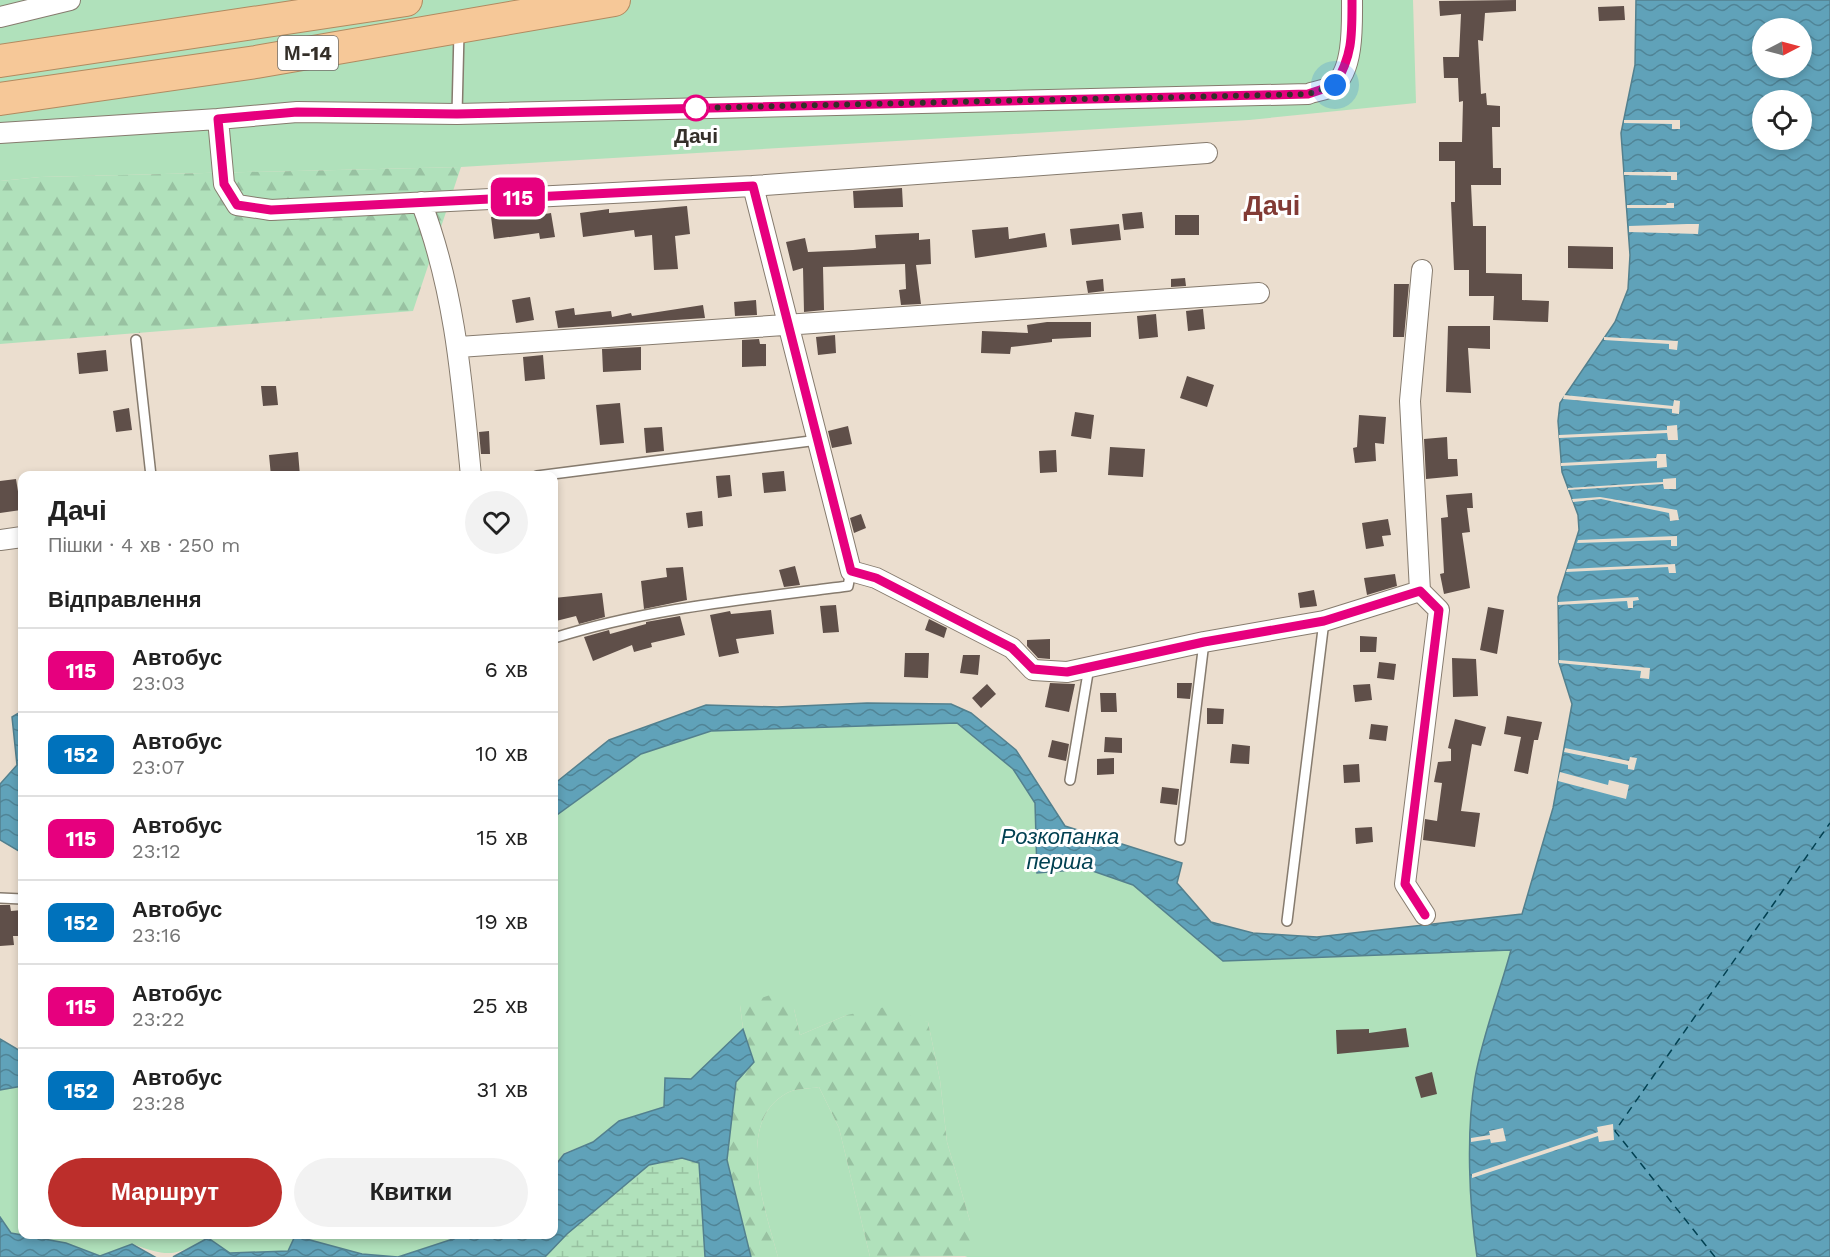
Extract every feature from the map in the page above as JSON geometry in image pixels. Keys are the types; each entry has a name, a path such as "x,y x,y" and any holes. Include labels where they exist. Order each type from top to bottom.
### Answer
{"highway":[{"name":"М-14","path":"0,61 406,0"},
{"name":"М-14","path":"0,99 256,62 614,0"}],"street":[{"path":"0,16 70,0"},
{"path":"0,133 297,112 457,114 1308,94 1335,85 1347,64 1352,31 1352,0"},
{"path":"218,119 224,184 237,205 271,210 753,186 1207,153"},
{"path":"753,186 851,571 876,578 1012,648 1033,669 1067,672 1204,642 1324,621 1420,591"},
{"path":"421,202 437,244 459,348 471,471"},
{"path":"1422,270 1410,401 1420,591 1439,610 1405,884 1425,915"},
{"path":"459,348 1259,293"},
{"path":"0,540 18,538"}],"lane":[{"path":"457,114 459,28"},
{"path":"136,340 150,471"},
{"path":"558,473 818,440"},
{"path":"558,637 599,624 661,611 848,586 851,571"},
{"path":"1287,921 1324,621"},
{"path":"1180,840 1204,642"},
{"path":"1070,780 1089,667"},
{"path":"0,898 18,899"}],"green space":[{"path":"0,0 1413,0 1416,103 1249,120 461,167 40,177 0,181"},
{"path":"461,167 413,311 0,344 0,181 40,177"},
{"path":"957,723 1013,769 1035,803 1037,873 1087,869 1133,885 1223,961 1512,950 1482,1046 1472,1099 1470,1168 1477,1257 965,1257 970,1255 970,1221 947,1142 940,1080 928,1022 847,1015 800,1035 794,1009 740,1005 743,1029 664,1107 619,1121 593,1142 564,1153 558,1161 558,814 641,754 711,731"},
{"path":"776,993 794,1009 800,1035 847,1015 885,1007 928,1022 940,1080 947,1142 970,1221 970,1256 870,1257 839,1128 819,1087 790,1091 771,1107 761,1125 757,1146 761,1193 778,1257 751,1257 727,1160 736,1082 754,1061 743,1029 740,1005"},
{"path":"18,1087 18,1234 11,1233 0,1217 0,1090"},
{"path":"819,1087 839,1128 870,1257 778,1257 761,1193 757,1146 761,1125 771,1107 790,1091"},
{"path":"682,1158 699,1163 705,1257 545,1257 567,1234 649,1165"},
{"path":"44,1239 206,1239 178,1252 163,1253 132,1244 100,1256 66,1243"},
{"path":"209,1239 294,1239 288,1251 230,1253"},
{"path":"306,1239 453,1239 398,1257 362,1254"}],"water":[{"name":"Розкопанка перша","path":"1636,0 1830,0 1830,1257 1477,1257 1470,1168 1472,1099 1482,1046 1511,950 1223,961 1133,885 1087,869 1037,873 1035,803 1013,769 957,723 711,731 641,754 558,814 558,781 609,740 706,705 777,707 867,703 951,704 971,713 1016,750 1065,826 1182,863 1177,883 1211,922 1253,933 1317,937 1522,914 1553,808 1572,704 1559,663 1558,597 1579,530 1578,515 1562,472 1558,421 1560,403 1615,322 1628,289 1630,255 1621,133 1635,65"},
{"path":"18,713 18,851 0,840 0,784 17,765 12,717"},
{"path":"743,1029 754,1062 736,1082 727,1160 751,1257 705,1257 699,1163 682,1158 649,1165 567,1234 545,1257 398,1257 453,1239 558,1239 558,1162 564,1154 593,1142 619,1121 664,1107 665,1078 691,1079"},
{"path":"0,1039 18,1050 18,1087 0,1090"},
{"path":"0,1217 11,1233 18,1234 18,1239 44,1239 66,1243 100,1256 132,1244 155,1257 0,1257"},
{"path":"206,1239 230,1253 288,1251 294,1239 306,1239 362,1254 398,1257 173,1257"}],"pier":[{"path":"1624,120 1680,120 1680,129 1672,129 1672,124 1624,123"},
{"path":"1624,172 1677,172 1677,180 1671,180 1671,176 1624,175"},
{"path":"1674,203 1674,208 1627,208 1627,205 1666,205"},
{"path":"1699,224 1698,234 1629,232 1629,226"},
{"path":"1604,337 1678,341 1677,350 1669,349 1669,344 1604,340"},
{"path":"1564,395 1673,406 1674,400 1680,401 1679,414 1672,413 1672,409 1563,399"},
{"path":"1677,425 1678,440 1668,440 1667,433 1559,438 1559,435 1667,430 1667,426"},
{"path":"1657,454 1666,454 1667,467 1657,468 1657,461 1561,466 1561,463 1656,458"},
{"path":"1676,478 1676,489 1664,489 1663,484 1568,490 1568,488 1663,482 1663,479"},
{"path":"1600,497 1677,510 1679,520 1670,521 1669,513 1601,499 1573,502 1572,499"},
{"path":"1677,536 1677,546 1671,546 1671,540 1577,543 1578,540"},
{"path":"1675,564 1676,573 1669,573 1668,567 1566,572 1567,569"},
{"path":"1638,597 1639,600 1633,601 1633,608 1628,608 1627,601 1558,605 1558,602"},
{"path":"1559,660 1650,668 1649,679 1640,678 1641,671 1559,663"},
{"path":"1565,748 1629,761 1630,757 1637,758 1634,770 1628,769 1628,765 1564,752"},
{"path":"1560,772 1608,785 1609,780 1629,785 1626,799 1558,781"},
{"path":"1613,1124 1614,1140 1599,1142 1598,1136 1472,1178 1472,1174 1598,1132 1597,1127"},
{"path":"1503,1128 1506,1141 1491,1143 1490,1139 1471,1142 1471,1138 1490,1135 1489,1131"}],"building":[{"path":"1516,0 1516,11 1485,13 1483,41 1478,40 1481,94 1486,93 1487,105 1500,106 1500,127 1492,127 1493,168 1501,168 1501,185 1471,185 1473,226 1486,226 1486,273 1522,274 1522,300 1549,301 1548,322 1493,320 1494,296 1469,296 1469,270 1454,270 1451,202 1455,202 1455,161 1439,161 1439,142 1462,142 1463,101 1459,102 1458,78 1444,78 1443,57 1459,57 1461,14 1440,16 1439,1"},
{"path":"1624,6 1625,20 1599,21 1598,7"},
{"path":"902,188 903,207 854,208 853,191"},
{"path":"687,206 690,234 675,236 678,269 654,270 652,235 635,237 634,230 583,237 580,213 609,209 609,213"},
{"path":"1142,212 1144,228 1124,230 1122,214"},
{"path":"551,213 555,237 540,239 539,233 494,239 491,217 514,214 514,219"},
{"path":"1175,215 1199,215 1199,235 1175,235"},
{"path":"1119,224 1121,240 1072,245 1070,229"},
{"path":"1008,227 1009,239 1045,233 1047,247 975,258 972,230"},
{"path":"919,233 919,240 930,239 931,264 916,265 921,304 901,305 899,290 906,289 905,264 823,267 824,310 804,312 803,268 793,271 786,242 805,238 808,252 853,250 876,248 875,235"},
{"path":"1568,246 1613,247 1613,269 1568,268"},
{"path":"1185,278 1186,286 1171,287 1171,279"},
{"path":"1103,279 1104,291 1088,293 1086,281"},
{"path":"1394,284 1409,284 1404,337 1393,337"},
{"path":"530,297 534,320 516,323 512,300"},
{"path":"756,300 757,315 735,316 734,302"},
{"path":"703,305 705,318 558,328 555,311 574,308 575,315 611,311 612,317"},
{"path":"1203,309 1205,329 1188,331 1186,311"},
{"path":"1156,314 1158,337 1139,339 1137,316"},
{"path":"1047,322 1091,322 1091,337 1052,339 1052,342 1011,347 1010,354 981,353 982,331 1028,333 1027,325"},
{"path":"1448,326 1490,326 1490,349 1468,348 1471,393 1446,392"},
{"path":"835,335 836,353 818,355 816,337"},
{"path":"759,339 760,344 766,344 766,366 742,367 742,340"},
{"path":"641,347 641,370 603,372 602,349"},
{"path":"106,350 108,371 79,374 77,353"},
{"path":"543,355 545,379 525,381 523,357"},
{"path":"1187,376 1214,385 1207,407 1180,398"},
{"path":"261,386 276,386 278,405 263,406"},
{"path":"620,403 624,443 600,445 596,405"},
{"path":"129,408 132,430 116,432 113,411"},
{"path":"1075,412 1094,415 1091,439 1071,436"},
{"path":"1359,415 1386,417 1384,444 1375,443 1376,461 1355,463 1353,448 1357,447"},
{"path":"848,426 852,444 832,448 828,431"},
{"path":"662,427 664,451 646,453 644,428"},
{"path":"489,431 490,454 481,454 479,432"},
{"path":"1447,437 1448,459 1457,459 1458,476 1426,479 1424,439"},
{"path":"1110,447 1145,449 1143,477 1108,475"},
{"path":"1056,450 1057,472 1040,473 1039,451"},
{"path":"298,452 300,471 271,471 269,455"},
{"path":"784,471 786,491 764,493 762,473"},
{"path":"730,475 732,496 718,498 716,476"},
{"path":"16,479 18,510 0,513 0,481"},
{"path":"1472,493 1473,508 1467,508 1470,532 1462,533 1470,588 1444,594 1440,574 1444,573 1441,518 1448,517 1446,495"},
{"path":"702,511 703,526 688,528 686,513"},
{"path":"861,514 866,528 854,533 850,518"},
{"path":"1388,519 1391,535 1382,536 1384,546 1366,549 1362,523"},
{"path":"795,566 800,585 784,587 779,570"},
{"path":"683,567 687,600 644,609 641,581 667,577 666,568"},
{"path":"1395,574 1397,586 1367,595 1364,578"},
{"path":"1314,590 1317,606 1300,608 1298,593"},
{"path":"602,593 605,617 579,624 576,616 558,620 558,598"},
{"path":"836,605 839,632 823,633 820,606"},
{"path":"1488,607 1504,610 1497,654 1480,650"},
{"path":"771,610 774,634 736,639 739,653 719,657 710,615 730,611 731,614"},
{"path":"680,616 685,635 651,643 652,647 634,652 632,645 593,661 584,637 609,630 610,634 646,624 646,622"},
{"path":"929,619 947,628 944,638 925,630"},
{"path":"1360,636 1377,637 1376,652 1360,652"},
{"path":"1050,639 1050,659 1038,658 1027,646 1027,640"},
{"path":"905,653 929,653 928,678 904,677"},
{"path":"963,655 980,655 978,675 960,673"},
{"path":"1452,658 1476,659 1478,696 1453,697"},
{"path":"1379,662 1396,664 1394,680 1377,678"},
{"path":"1050,683 1075,684 1069,712 1045,707"},
{"path":"1177,683 1192,683 1190,699 1177,698"},
{"path":"987,684 996,694 981,708 972,698"},
{"path":"1370,684 1372,700 1355,702 1353,685"},
{"path":"1100,693 1116,693 1117,712 1101,712"},
{"path":"1207,708 1224,709 1223,724 1207,724"},
{"path":"1507,716 1542,722 1538,740 1534,740 1528,774 1514,771 1521,737 1504,734"},
{"path":"1455,719 1486,727 1481,746 1472,744 1461,811 1480,813 1475,847 1423,840 1425,819 1437,821 1442,783 1434,782 1438,762 1451,761 1451,749 1448,748"},
{"path":"1371,724 1388,726 1386,741 1369,739"},
{"path":"1105,737 1122,738 1122,753 1104,752"},
{"path":"1052,740 1069,744 1066,761 1048,757"},
{"path":"1232,744 1250,746 1249,764 1230,763"},
{"path":"1114,758 1114,774 1097,775 1097,759"},
{"path":"1359,764 1360,782 1344,783 1343,765"},
{"path":"1162,787 1179,789 1177,805 1160,803"},
{"path":"1372,827 1373,842 1356,844 1355,828"},
{"path":"0,905 10,905 11,911 18,910 18,936 13,936 14,945 0,946"},
{"path":"1406,1028 1409,1047 1337,1054 1336,1030 1369,1029 1369,1033"},
{"path":"1432,1072 1437,1094 1421,1098 1415,1077"}],"ferry route":[{"path":"1715,1257 1615,1131 1830,823"}],"bus line":[{"name":"115","path":"1352,0 1352,31 1347,64 1335,85 1308,94 457,114 297,112 218,119 224,184 237,205 271,210 753,186 851,571 876,578 1012,648 1033,669 1067,672 1204,642 1324,621 1420,591 1439,610 1405,884 1425,915"}],"place":[{"name":"Дачі","path":"696,108"}],"district":[{"name":"Дачі","path":"1272,206"}],"route":[{"path":"696,108 1308,94 1335,85"}]}
